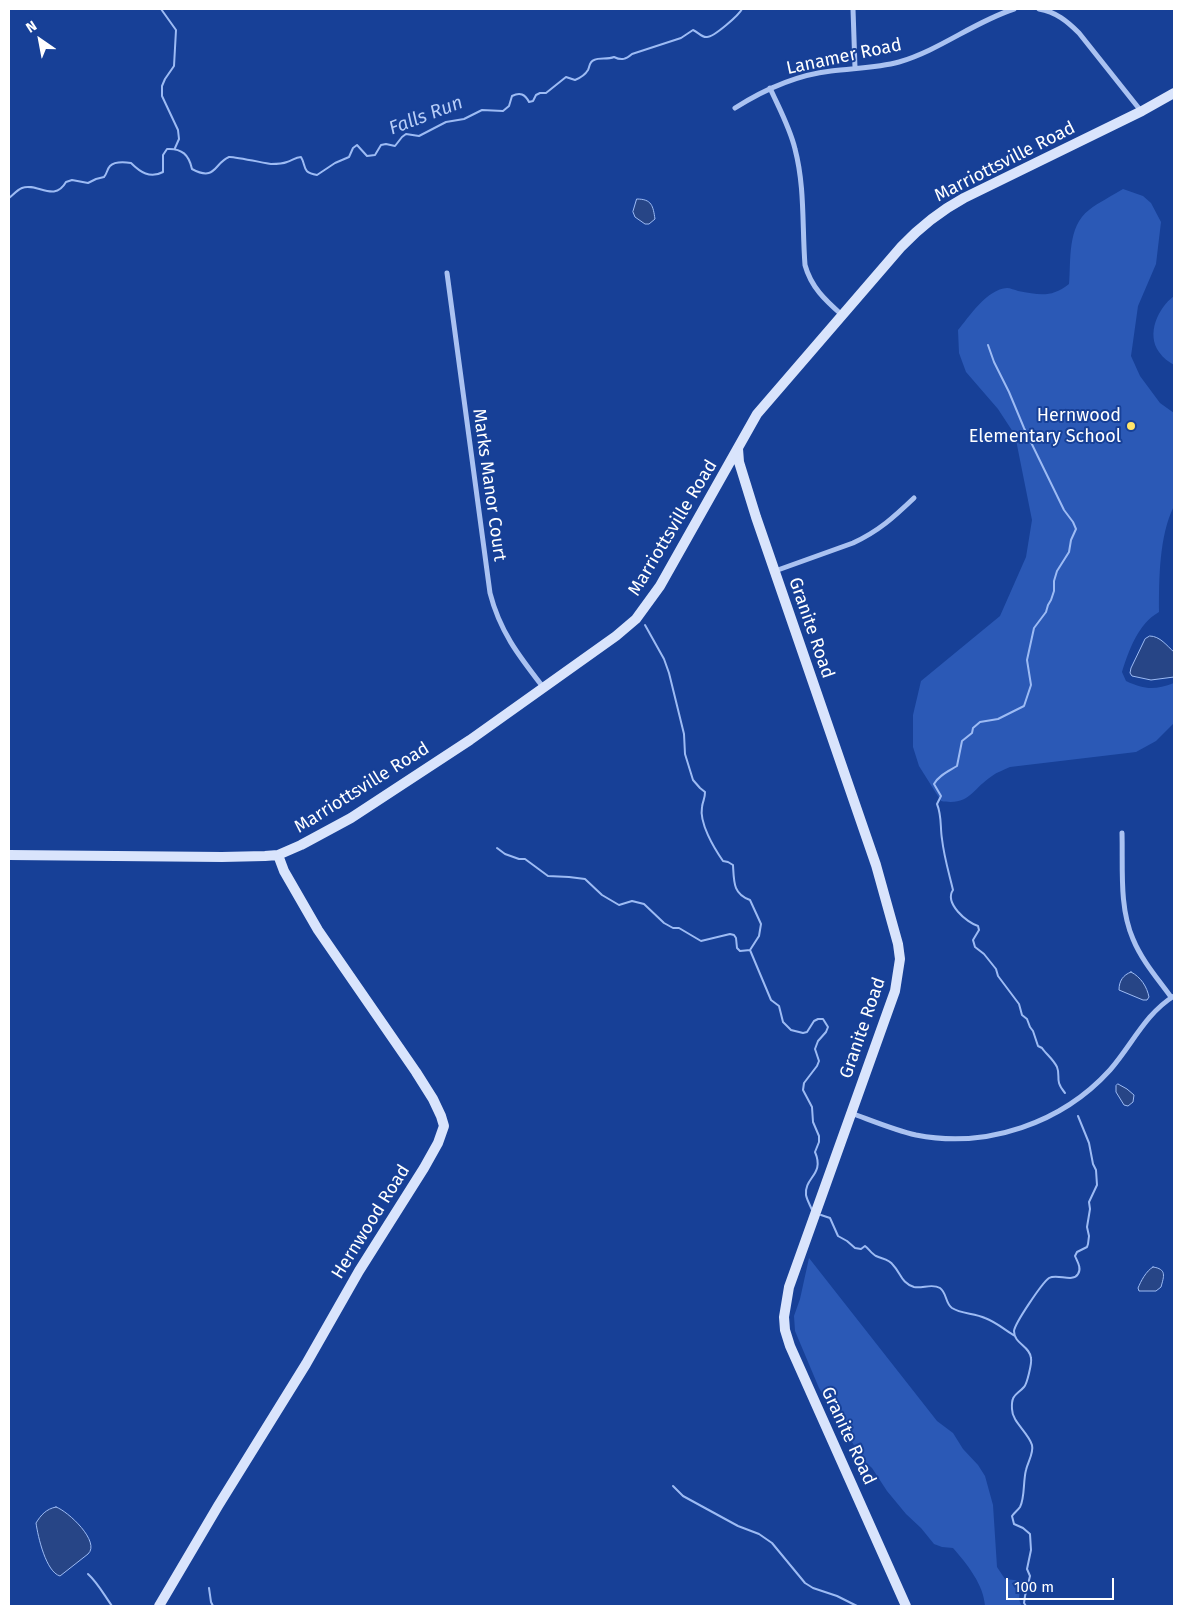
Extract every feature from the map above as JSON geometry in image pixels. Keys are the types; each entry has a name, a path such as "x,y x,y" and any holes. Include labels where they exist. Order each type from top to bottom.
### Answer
{"street":[{"path":"854,9 855,68"},
{"name":"Lanamer Road","path":"735,108 770,88 808,75 899,62 918,55 999,14 1014,9"},
{"path":"1039,9 1059,16 1079,32 1142,112"},
{"path":"770,88 788,128 798,164 803,194 805,265 808,276 822,296 842,315"},
{"name":"Marriottsville Road","path":"9,855 222,857 278,855 308,841 366,808 476,735 630,625 660,586 760,410 923,225 964,198 1142,112 1174,94"},
{"name":"Marks Manor Court","path":"447,273 494,611 514,648 543,687"},
{"name":"Granite Road","path":"738,448 741,470 868,840 898,944 900,959 895,991 789,1287 785,1330 798,1366 906,1606"},
{"path":"775,572 865,538 887,524 914,498"},
{"path":"851,1113 917,1135 979,1137 1026,1127 1062,1110 1094,1086 1122,1055 1144,1023 1173,996 1143,958 1130,931 1124,901 1122,833"},
{"name":"Hernwood Road","path":"159,1606 218,1506 311,1357 358,1271 424,1168 438,1143 444,1126 433,1099 416,1072 318,930 284,871 278,855"}],"shaded area":[{"path":"1123,189 1143,196 1151,203 1161,222 1156,264 1138,306 1131,356 1140,376 1160,403 1174,413 1174,506 1165,531 1163,544 1159,612 1145,623 1135,638 1122,672 1126,681 1139,686 1155,688 1174,683 1174,723 1156,741 1136,752 1010,767 985,781 965,799 951,802 941,801 919,766 913,747 913,715 921,681 1000,616 1026,557 1032,520 1015,435 998,409 966,372 959,353 958,330 979,304 992,293 1008,288 1045,294 1057,292 1069,284 1070,255 1077,225 1089,210"},
{"path":"637,199 646,200 651,204 655,219 649,224 645,224 635,217 633,212"},
{"path":"1174,296 1174,365 1166,360 1155,345 1154,330 1163,307"},
{"path":"1150,636 1160,639 1174,652 1174,677 1151,680 1132,676 1130,673 1145,639"},
{"path":"1131,972 1141,979 1145,986 1149,997 1147,1000 1119,990 1122,979"},
{"path":"1118,1084 1134,1095 1133,1102 1128,1106 1124,1105 1116,1092"},
{"path":"809,1258 937,1421 953,1433 963,1449 978,1465 985,1476 993,1505 997,1567 1005,1579 1023,1581 1019,1597 1022,1606 985,1606 982,1590 969,1568 953,1548 934,1544 906,1514 887,1491 872,1468 863,1460 819,1388 795,1331 794,1316 800,1299"},
{"path":"1153,1267 1162,1271 1161,1287 1156,1291 1139,1291 1138,1288 1142,1279"},
{"path":"56,1507 75,1520 87,1535 91,1549 88,1554 60,1576 55,1573 47,1561 36,1523 49,1509"}],"waterway":[{"path":"161,9 176,30 174,66 162,86 162,96 178,130 179,139 175,148"},
{"name":"Falls Run","path":"9,198 22,188 34,187 51,192 56,191 66,182 72,180 88,183 104,177 112,164 123,162 131,163 150,175 158,174 163,172 163,155 167,149 184,153 192,169 200,172 206,173 214,170 229,157 271,164 283,163 301,157 306,171 317,175 335,163 349,157 353,148 357,145 367,156 375,155 381,145 395,146 406,134 419,136 446,122 464,119 482,110 503,111 509,106 512,96 520,94 526,97 529,102 533,101 536,95 546,93 566,77 575,80 581,77 587,72 591,62 596,59 614,57 624,59 632,54 681,38 693,30 703,37 710,36 726,25 742,9"},
{"path":"988,345 1024,428 1064,510 1076,529 1071,540 1069,552 1057,571 1054,591 1046,612 1034,628 1027,660 1031,685 1024,706 998,719 980,722 973,728 972,733 962,741 957,766 941,776 934,784 941,796 937,804 944,852 953,890 951,895 954,906 963,917 978,926 979,930 973,940 975,947 984,954 996,969 998,976 1019,1004 1022,1015 1027,1019 1038,1046 1042,1048 1057,1067 1059,1082 1065,1093"},
{"path":"645,625 664,659 669,673 684,734 685,754 693,780 705,792 702,807 705,828 723,861 733,865 734,882 737,891 750,900 761,924 759,936 750,950 771,1000 779,1006 783,1022 791,1030 807,1032 814,1021 818,1019 823,1019 828,1027 815,1049 819,1061 804,1083 803,1090 812,1107 813,1122 819,1136 815,1152 818,1166 806,1189 806,1197 812,1210"},
{"path":"497,848 505,854 525,859 548,876 585,879 602,895 619,905 632,901 644,904 664,923 673,928 679,928 701,941 730,934 736,938 737,948 740,951 750,950"},
{"path":"1026,1606 1024,1603 1030,1576 1027,1569 1031,1550 1030,1534 1014,1524 1012,1516 1022,1503 1025,1474 1032,1454 1032,1445 1013,1414 1012,1400 1025,1385 1031,1358 1028,1351 1017,1339 1014,1331 1029,1303 1049,1278 1076,1277 1079,1267 1075,1256 1077,1252 1087,1247 1088,1244 1089,1202 1097,1185 1096,1170 1089,1143 1078,1116"},
{"path":"821,1215 830,1218 838,1236 855,1248 861,1249 865,1246 875,1255 890,1261 910,1285 914,1287 934,1286 940,1288 952,1308 989,1320 1015,1336"},
{"path":"673,1486 683,1496 738,1526 759,1534 772,1543 805,1583 857,1606"},
{"path":"88,1574 112,1606"},
{"path":"209,1588 213,1606"}],"place":[{"name":"Hernwood Elementary School","path":"1131,426"}]}
